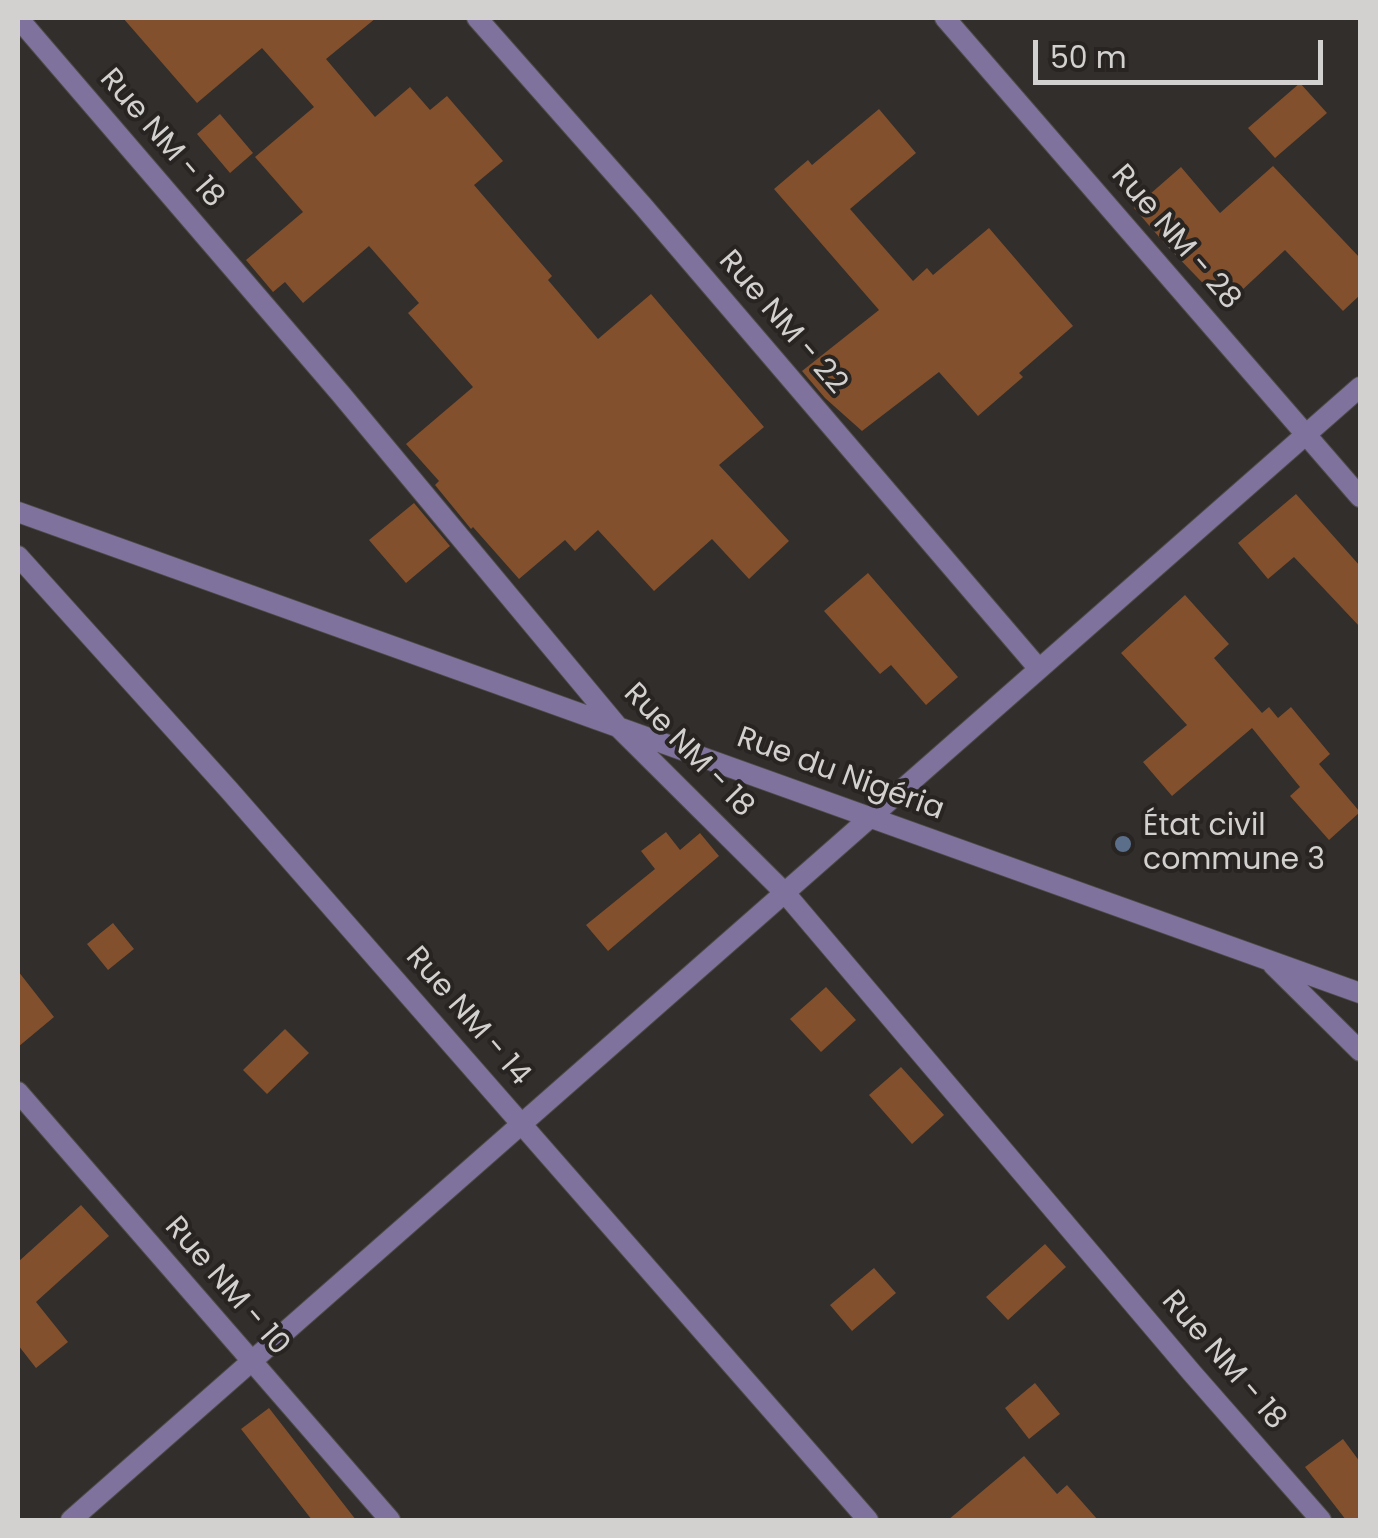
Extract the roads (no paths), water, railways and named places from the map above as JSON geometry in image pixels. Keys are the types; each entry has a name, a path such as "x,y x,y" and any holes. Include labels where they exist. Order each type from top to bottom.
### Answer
{"street":[{"name":"Rue NM - 22","path":"476,18 1039,669"},
{"name":"Rue NM - 28","path":"945,18 1360,497"},
{"name":"Rue NM - 18","path":"22,22 340,393 619,728 785,893 1321,1520"},
{"path":"71,1520 1360,387"},
{"name":"Rue du Nigéria","path":"18,512 1360,993"},
{"name":"Rue NM - 14","path":"18,556 229,790 868,1520"},
{"path":"1268,960 1360,1051"},
{"name":"Rue NM - 10","path":"18,1092 390,1520"}],"place":[{"name":"État civil commune 3","path":"1123,844"}]}
